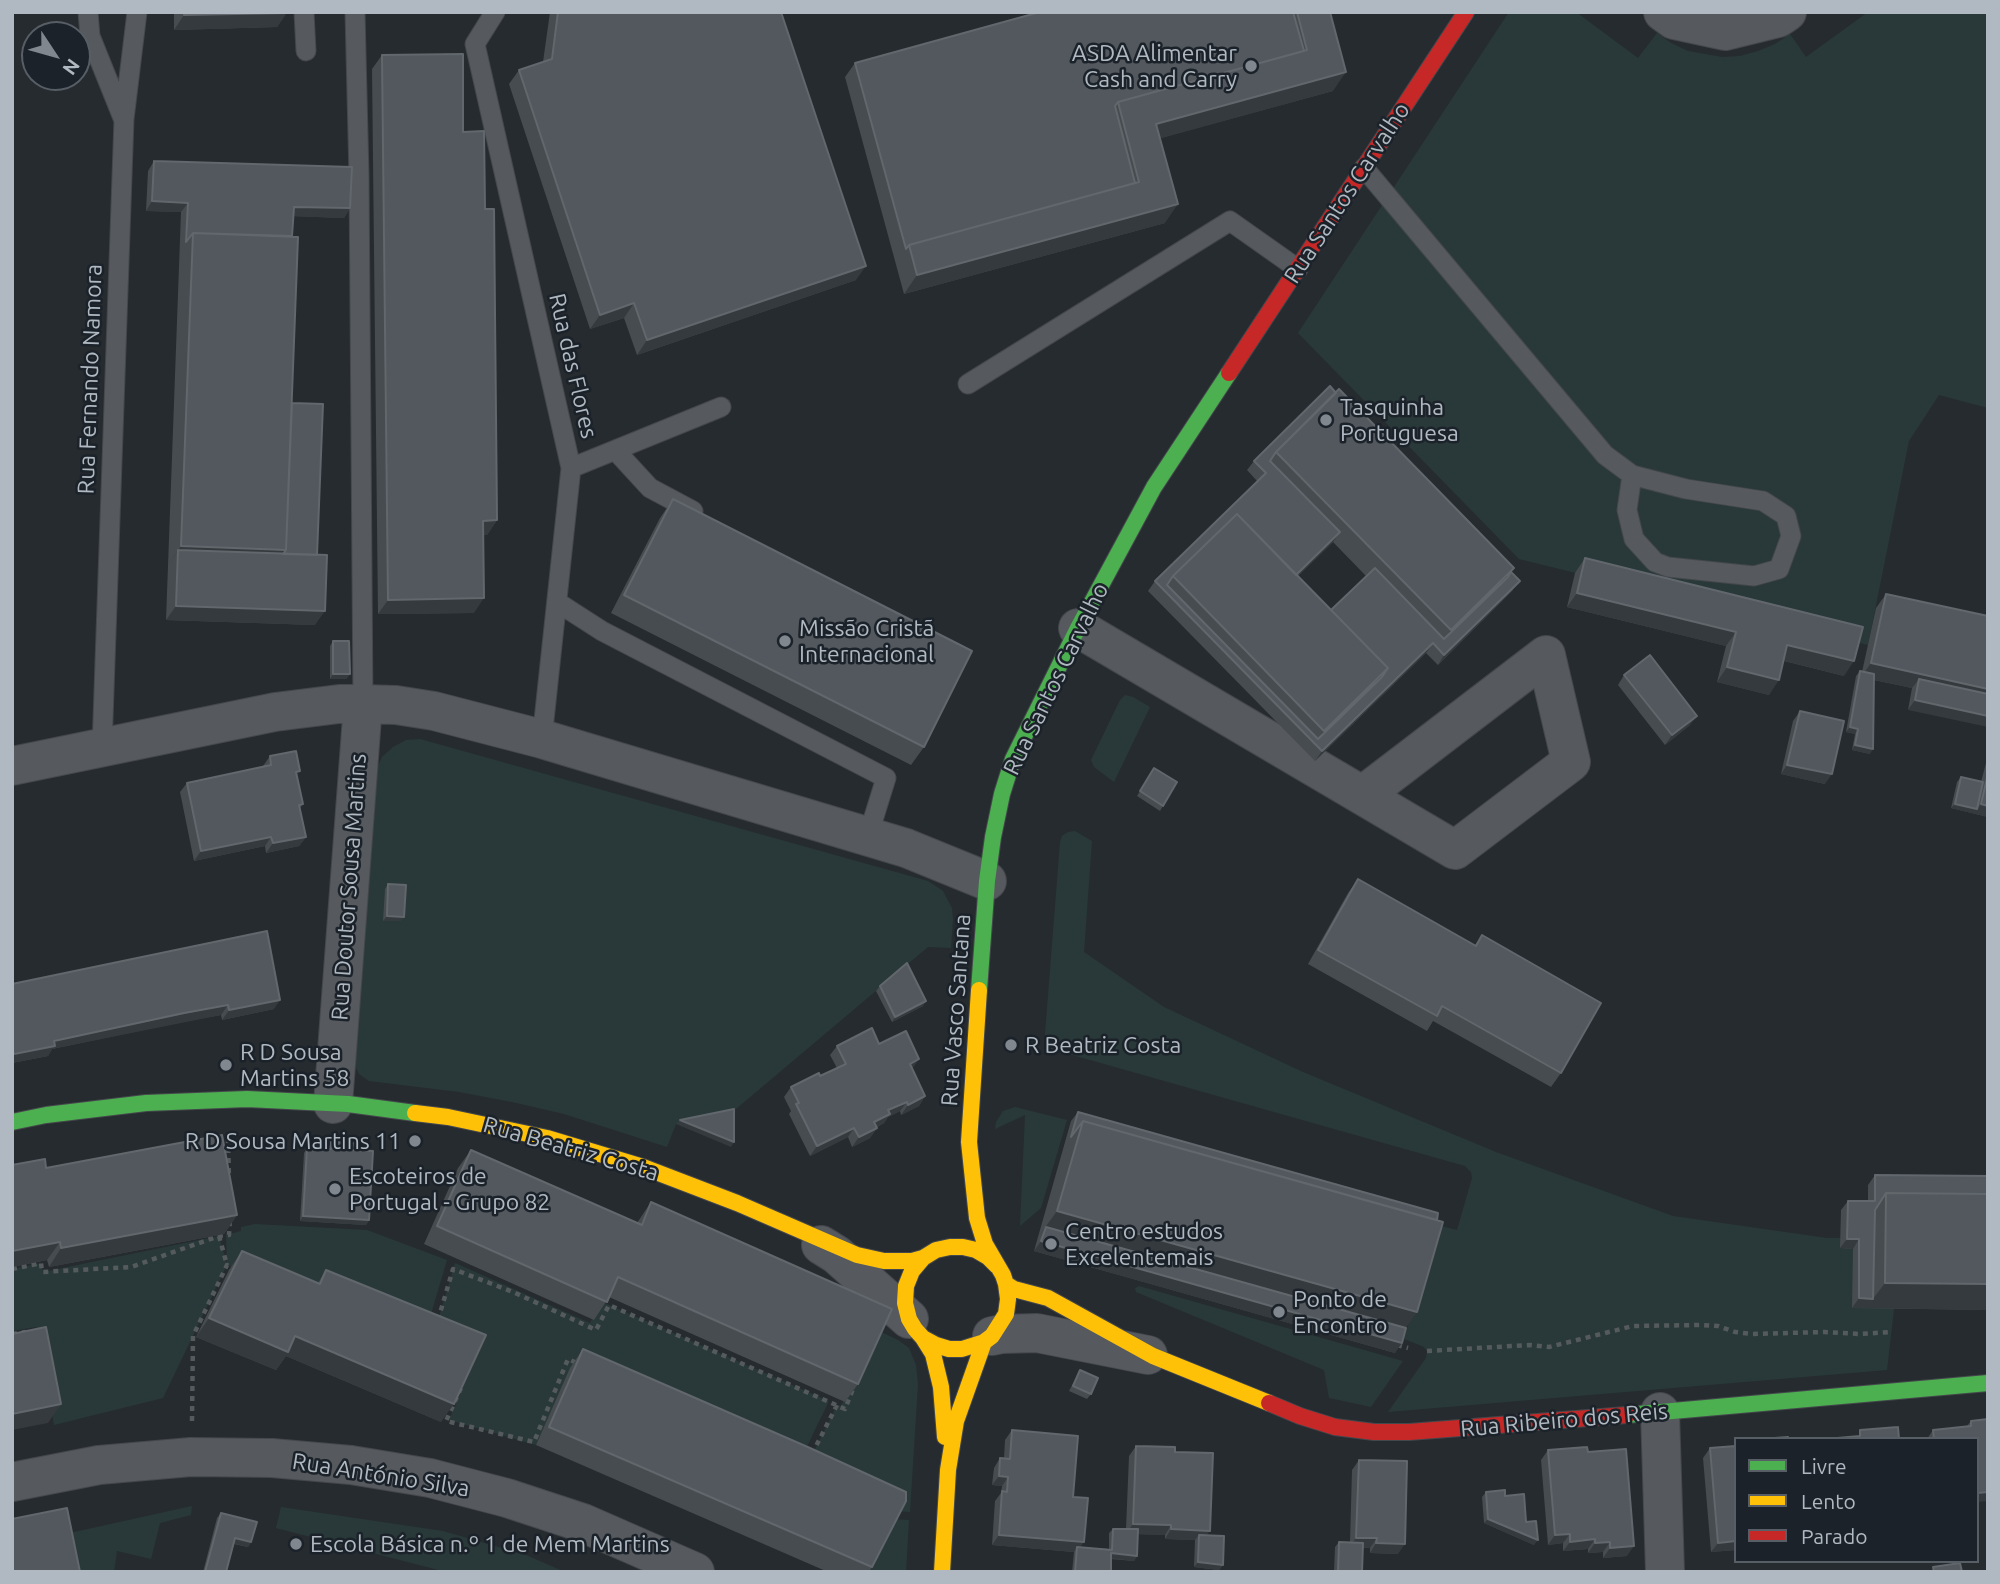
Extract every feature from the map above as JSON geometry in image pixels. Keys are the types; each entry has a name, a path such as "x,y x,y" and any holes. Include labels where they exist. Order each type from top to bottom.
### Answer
{"street":[{"path":"1663,12 1674,20 1725,31 1778,18 1787,12"},
{"name":"Rua Santos Carvalho","path":"987,881 1002,794 1013,759 1077,628 1154,487 1364,168 1462,13"},
{"path":"1077,628 1455,850 1571,762 1546,655 1363,795"},
{"name":"Rua Doutor Sousa Martins","path":"333,1104 363,704"},
{"path":"12,766 275,712 318,706 396,705 434,711 542,739 906,848 987,881"},
{"name":"Rua Vasco Santana","path":"958,1187 969,1142 987,881"},
{"path":"12,1122 46,1115 146,1103 247,1099 333,1104"},
{"name":"Rua Beatriz Costa","path":"333,1104 448,1117 547,1138 643,1167 737,1203 857,1255 884,1261 912,1261 930,1254"},
{"name":"Rua Vasco Santana","path":"969,1142 977,1218 985,1244 1006,1284"},
{"name":"Rua Beatriz Costa","path":"798,1230 837,1255 916,1328"},
{"path":"944,1233 930,1254 912,1271 906,1286 905,1303 916,1328 933,1354 941,1387 948,1470"},
{"path":"930,1254 950,1247 963,1247 976,1250 997,1266"},
{"path":"942,1572 948,1470 956,1421 988,1339 1006,1314 1006,1284"},
{"name":"Rua Ribeiro dos Reis","path":"1006,1284 1014,1289 1048,1298 1153,1356 1300,1416 1335,1427 1374,1432 1409,1432 1660,1412 1988,1383"},
{"path":"916,1328 936,1345 948,1349 962,1349 988,1339"},
{"name":"Rua Ribeiro dos Reis","path":"988,1339 1002,1334 1037,1333 1153,1356"},
{"path":"1660,1412 1665,1572"},
{"name":"Rua António Silva","path":"12,1482 99,1465 191,1457 272,1458 351,1465 430,1478 507,1497 583,1523 695,1572"}],"lane":[{"path":"88,12 90,36 124,118"},
{"name":"Rua Fernando Namora","path":"102,747 124,118 137,12"},
{"path":"304,12 306,51"},
{"path":"355,12 363,704"},
{"name":"Rua das Flores","path":"495,12 475,44 571,468 542,739"},
{"path":"1364,168 1605,455 1632,475 1686,489 1763,501 1786,516 1791,536 1779,569 1754,576 1668,567 1655,562 1634,539 1627,510 1632,475"},
{"path":"968,384 1230,220 1298,269"},
{"path":"571,468 721,407"},
{"path":"615,450 650,488 706,518"},
{"path":"556,602 602,631 886,778 867,836"}],"path":[{"path":"229,1187 228,1136 239,1137"},
{"path":"12,1269 41,1263 42,1272 131,1267 219,1236 229,1235 230,1213"},
{"path":"191,1457 193,1336 227,1265 219,1236"},
{"path":"227,1265 238,1270"},
{"path":"438,1321 453,1269 513,1292 596,1330 609,1305 845,1409 855,1385"},
{"path":"1427,1351 1530,1345 1549,1347 1633,1326 1718,1326 1752,1334 1824,1332 1860,1335 1891,1332"},
{"path":"12,1334 35,1330"},
{"path":"1397,1345 1408,1348"},
{"path":"462,1387 446,1421 534,1442 568,1359 580,1364"},
{"path":"812,1455 836,1405"}],"shaded area":[{"path":"1509,12 1576,12 1638,58 1657,33 1688,51 1722,57 1758,51 1790,34 1806,57 1868,12 1988,12 1988,408 1939,395 1909,441 1868,645 1519,559 1298,333"},
{"path":"1125,695 1150,707 1114,782 1094,767 1091,760 1120,700"},
{"path":"420,739 928,881 943,891 952,908 951,948 928,947 730,1114 676,1124 667,1147 564,1114 512,1102 459,1092 369,1081 359,1074 354,1063 376,770 382,757 393,747 406,740"},
{"path":"1075,831 1092,841 1084,952 1164,1007 1303,1072 1496,1152 1673,1216 1840,1238 1853,1249 1894,1309 1887,1370 1388,1412 1426,1358 1427,1351 1424,1347 1404,1339 1437,1225 1457,1230 1472,1178 1471,1172 1465,1166 1044,1047 1060,842 1062,836"},
{"path":"1015,1107 1067,1120 1041,1208 1020,1226 1025,1115 995,1129 1003,1111"},
{"path":"255,1224 367,1230 447,1260 426,1331 307,1298 227,1265 163,1398 54,1425 36,1327 12,1331 12,1269 41,1263 43,1272 219,1236 227,1264 226,1235 241,1231 241,1227"},
{"path":"455,1263 590,1323 600,1301 829,1401 797,1467 571,1368 536,1445 449,1420 477,1353 434,1334"},
{"path":"1139,1286 1403,1361 1371,1407 1329,1398 1324,1370 1136,1292 1135,1288"},
{"path":"875,1329 909,1348 916,1365 918,1384 910,1512 897,1511 806,1467 837,1405 841,1406"},
{"path":"192,1506 191,1515 160,1523 151,1559 117,1551 114,1572 63,1572 56,1536"},
{"path":"281,1507 443,1531 526,1555 565,1572 446,1572 276,1528"},
{"path":"893,1519 909,1520 906,1572 866,1572"}],"building":[{"path":"184,12 287,12 287,13 184,15"},
{"path":"558,12 781,12 866,266 647,340 634,303 600,315 519,70 552,59"},
{"path":"1040,12 1293,12 1304,51 1118,102 1115,106 1135,183 909,245 906,249 855,63"},
{"path":"1297,12 1330,12 1346,72 1156,124 1178,204 917,275 909,245 1139,182 1118,102 1307,50"},
{"path":"463,54 463,132 484,131 485,209 494,209 497,520 483,521 484,598 388,600 382,55"},
{"path":"154,161 352,167 350,208 294,207 292,236 193,233 186,242 188,203 152,201"},
{"path":"193,233 298,237 286,550 181,546"},
{"path":"1330,386 1336,393 1270,461 1340,532 1296,575 1237,514 1167,585 1318,739 1388,668 1331,610 1375,568 1444,639 1511,572 1520,581 1444,655 1433,643 1322,751 1155,581 1266,473 1254,461"},
{"path":"1339,389 1514,568 1451,630 1276,452"},
{"path":"292,403 323,404 317,555 283,554 286,550"},
{"name":"Missão Cristã Internacional","path":"673,499 972,651 924,747 624,595"},
{"path":"1237,514 1388,668 1324,731 1173,576"},
{"path":"178,550 327,555 325,611 176,606"},
{"path":"1585,558 1863,627 1854,661 1787,645 1779,680 1727,667 1736,632 1577,593"},
{"path":"1886,594 1988,616 1988,689 1871,663"},
{"path":"333,641 349,641 350,674 333,674"},
{"path":"1650,655 1697,716 1672,735 1624,675"},
{"path":"1860,671 1874,674 1873,749 1855,745 1858,729 1850,727"},
{"path":"1919,679 1988,694 1988,716 1915,700"},
{"path":"1800,711 1844,721 1832,774 1787,765"},
{"path":"296,751 300,771 296,772 303,804 299,805 306,837 273,843 271,837 201,851 187,783 271,765 270,756"},
{"path":"1154,768 1177,782 1163,806 1140,791"},
{"path":"1988,774 1988,806 1981,804"},
{"path":"1961,777 1983,782 1977,809 1955,804"},
{"path":"1358,879 1476,946 1482,935 1601,1003 1561,1073 1442,1006 1437,1016 1318,950"},
{"path":"388,884 406,885 404,917 387,916"},
{"path":"267,931 280,1000 229,1010 228,1005 184,1013 54,1041 55,1046 14,1054 12,984"},
{"path":"907,963 926,1001 895,1017 880,986"},
{"path":"872,1028 879,1044 906,1031 919,1059 910,1064 925,1096 908,1105 907,1102 888,1110 890,1114 874,1122 877,1128 859,1137 854,1128 817,1146 796,1104 799,1103 791,1087 819,1073 820,1076 846,1064 837,1046"},
{"path":"734,1109 734,1142 680,1120"},
{"path":"1078,1112 1438,1213 1437,1220 1083,1121 1071,1137"},
{"path":"1083,1121 1443,1222 1417,1312 1057,1211"},
{"path":"222,1135 237,1215 61,1248 60,1242 12,1251 12,1165 45,1159 46,1168"},
{"name":"Escoteiros de Portugal - Grupo 82","path":"331,1142 353,1143 352,1150 373,1151 369,1220 303,1216 307,1148 331,1149"},
{"path":"471,1150 642,1225 651,1202 892,1309 858,1384 618,1277 607,1302 437,1226"},
{"path":"1875,1175 1988,1176 1988,1194 1886,1193 1875,1210 1873,1299 1859,1298 1859,1239 1847,1239 1848,1201 1875,1201"},
{"path":"1886,1193 1988,1194 1988,1284 1885,1283"},
{"path":"1046,1227 1406,1328 1402,1343 1041,1241"},
{"path":"242,1251 320,1284 326,1270 486,1335 454,1404 295,1336 288,1352 209,1318"},
{"path":"46,1327 61,1404 12,1414 12,1334"},
{"path":"583,1349 906,1492 906,1501 872,1567 549,1427"},
{"path":"1080,1370 1098,1378 1091,1394 1073,1386"},
{"path":"1988,1419 1988,1492 1979,1493 1979,1437 1934,1437 1933,1430 1971,1426 1971,1421"},
{"path":"1898,1427 1899,1437 1849,1437 1860,1436 1860,1430"},
{"path":"1012,1430 1078,1436 1073,1497 1088,1498 1084,1542 999,1535 1002,1491 1007,1492 1008,1477 999,1476 1000,1458 1010,1459"},
{"path":"1136,1446 1175,1447 1175,1452 1213,1453 1210,1531 1171,1529 1171,1525 1133,1524"},
{"path":"1734,1446 1734,1541 1718,1543 1710,1448"},
{"path":"1587,1447 1588,1452 1626,1449 1634,1546 1610,1548 1610,1542 1595,1543 1595,1539 1570,1542 1570,1534 1555,1535 1548,1450"},
{"path":"1359,1460 1407,1461 1405,1544 1376,1543 1377,1538 1356,1538"},
{"path":"1505,1490 1505,1496 1524,1494 1526,1522 1536,1521 1538,1540 1488,1519 1486,1492"},
{"path":"67,1508 80,1572 12,1572 12,1519"},
{"path":"221,1513 257,1522 251,1542 235,1538 226,1572 205,1572"},
{"path":"1113,1529 1138,1529 1137,1556 1111,1553 1111,1572 1075,1572 1077,1547 1112,1550"},
{"path":"1199,1535 1224,1536 1223,1565 1198,1562"},
{"path":"1339,1542 1363,1543 1362,1572 1338,1572"},
{"path":"1960,1563 1962,1572 1934,1572 1933,1567"}],"traffic: fast":[{"path":"979,990 993,837 1013,759 1078,628 1154,487 1229,373"},
{"path":"12,1122 46,1115 146,1103 247,1099 348,1104 415,1113"},
{"path":"1627,1415 1988,1383"}],"traffic: slow":[{"path":"979,990 969,1142 977,1218 985,1244 1003,1275 1006,1284 1006,1314 992,1336 984,1342 962,1349 936,1345 923,1338 915,1329 905,1303 906,1286 912,1271 923,1258 936,1250 963,1247 976,1250 997,1266"},
{"path":"415,1113 448,1117 547,1138 643,1167 737,1203 857,1255 884,1261 912,1261 923,1258"},
{"path":"1006,1284 1014,1289 1048,1298 1153,1356 1269,1403"},
{"path":"923,1338 933,1354 941,1387 945,1437"},
{"path":"942,1572 948,1470 956,1421 984,1342"}],"traffic: jam":[{"path":"1229,373 1466,12"},
{"path":"1269,1403 1335,1427 1374,1432 1409,1432 1627,1415"}],"place":[{"name":"ASDA Alimentar Cash and Carry","path":"1251,66"},
{"name":"Tasquinha Portuguesa","path":"1326,420"},
{"name":"Missão Cristã Internacional","path":"785,641"},
{"name":"R Beatriz Costa","path":"1011,1045"},
{"name":"R D Sousa Martins 58","path":"226,1065"},
{"name":"R D Sousa Martins 11","path":"415,1141"},
{"name":"Escoteiros de Portugal - Grupo 82","path":"335,1189"},
{"name":"Centro estudos Excelentemais","path":"1051,1244"},
{"name":"Ponto de Encontro","path":"1279,1312"},
{"name":"Escola Básica n.º 1 de Mem Martins","path":"296,1544"}]}
